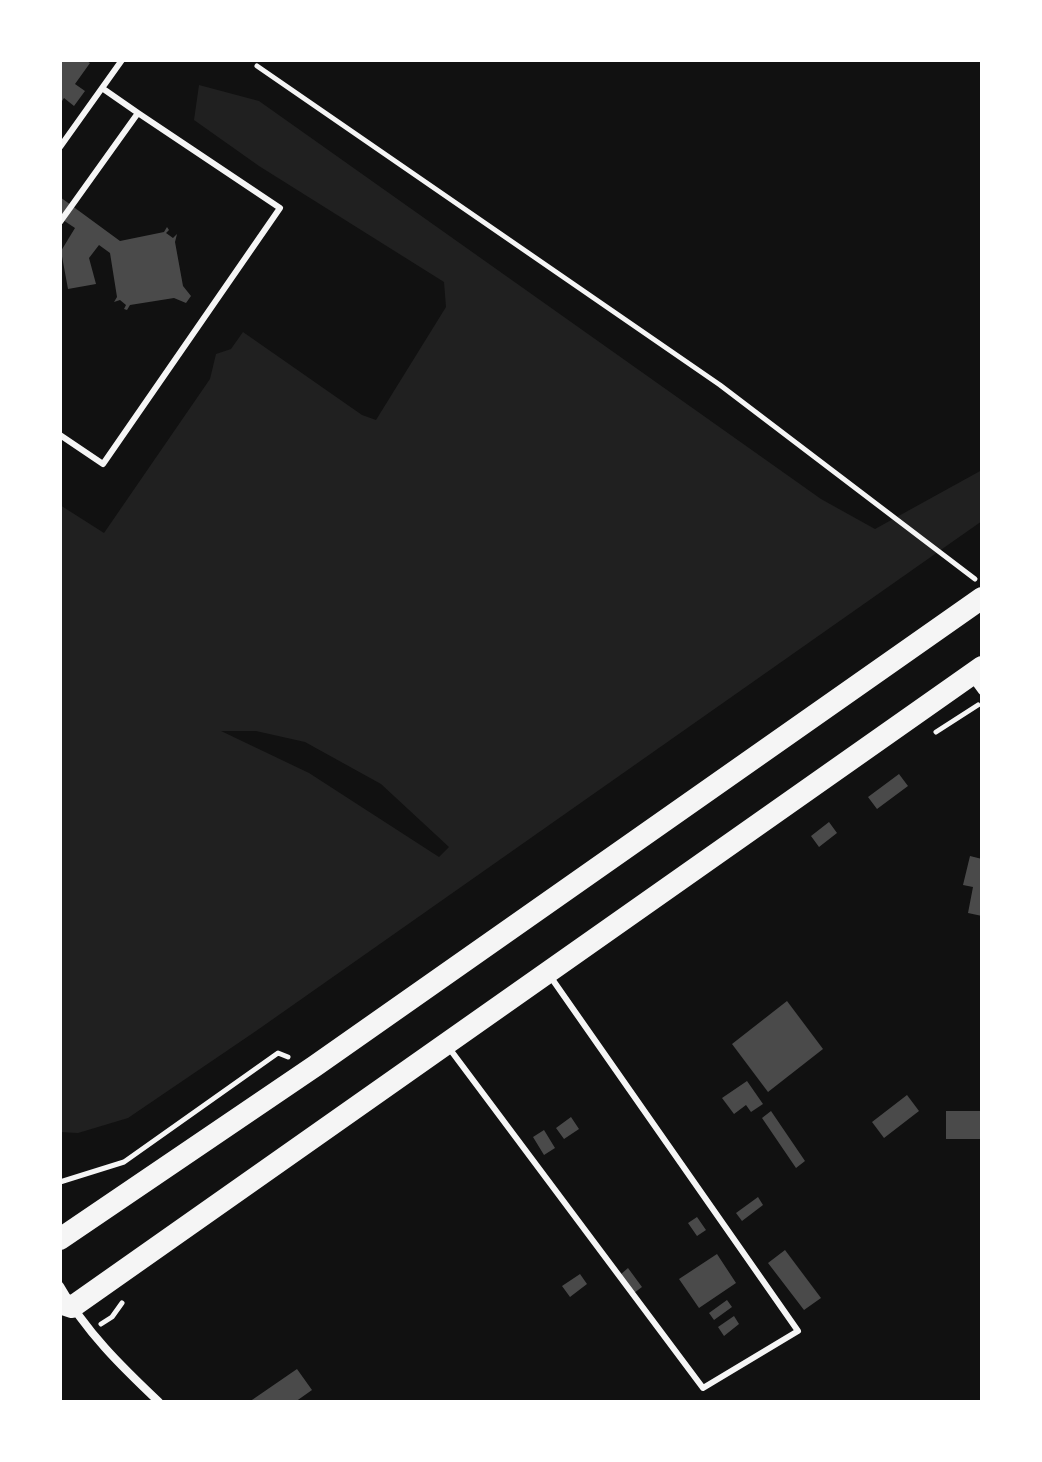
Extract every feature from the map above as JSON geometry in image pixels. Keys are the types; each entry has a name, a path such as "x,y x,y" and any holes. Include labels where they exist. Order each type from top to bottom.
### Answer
{"highway":[{"path":"60,1239 315,1066 982,598"},
{"path":"66,1305 978,678"}],"street":[{"path":"60,1286 66,1305 113,1358 159,1402"}],"lane":[{"path":"60,147 122,60"},
{"path":"60,435 103,464 280,208 102,88"},
{"path":"60,222 138,113"},
{"path":"446,1044 703,1388 798,1331 548,973"}],"path":[{"path":"257,66 720,385 982,584"},
{"path":"60,1182 124,1162 278,1053 315,1066"}],"shaded area":[{"path":"199,85 259,101 821,499 875,529 982,470 982,521 128,1118 78,1133 60,1132 60,505 104,533 210,379 216,354 231,349 243,332 362,415 376,420 446,307 444,282 259,166 194,120","holes":["221,731 256,731 305,742 381,784 449,847 439,857 309,773"]}],"building":[{"path":"60,60 85,60 90,63 75,84 85,91 74,106 64,98 60,104"},
{"path":"60,197 120,241 164,232 167,227 169,230 166,233 173,238 177,234 175,242 183,286 191,296 186,303 174,298 130,305 127,310 124,309 126,305 120,300 114,302 117,297 110,253 99,245 89,258 96,284 68,289 61,251 75,228 60,218"},
{"path":"899,774 908,786 877,809 868,797"},
{"path":"829,822 837,833 819,847 811,836"},
{"path":"970,856 982,859 982,916 968,913 973,887 963,885"},
{"path":"787,1001 823,1049 768,1092 732,1044"},
{"path":"747,1081 763,1104 751,1112 746,1105 734,1114 722,1098"},
{"path":"907,1095 919,1111 884,1138 872,1122"},
{"path":"771,1111 805,1161 796,1168 762,1118"},
{"path":"946,1111 982,1111 982,1139 946,1139"},
{"path":"571,1117 579,1129 564,1139 556,1128"},
{"path":"544,1130 555,1148 544,1155 533,1137"},
{"path":"758,1197 763,1205 742,1221 736,1213"},
{"path":"697,1217 706,1230 697,1236 688,1223"},
{"path":"785,1250 821,1298 804,1310 768,1263"},
{"path":"717,1254 736,1283 699,1308 679,1279"},
{"path":"628,1268 642,1287 634,1293 620,1275"},
{"path":"580,1274 587,1284 570,1297 562,1286"},
{"path":"727,1300 732,1307 714,1320 709,1313"},
{"path":"734,1316 739,1324 724,1336 718,1327"},
{"path":"297,1369 312,1390 295,1402 249,1402"}]}
